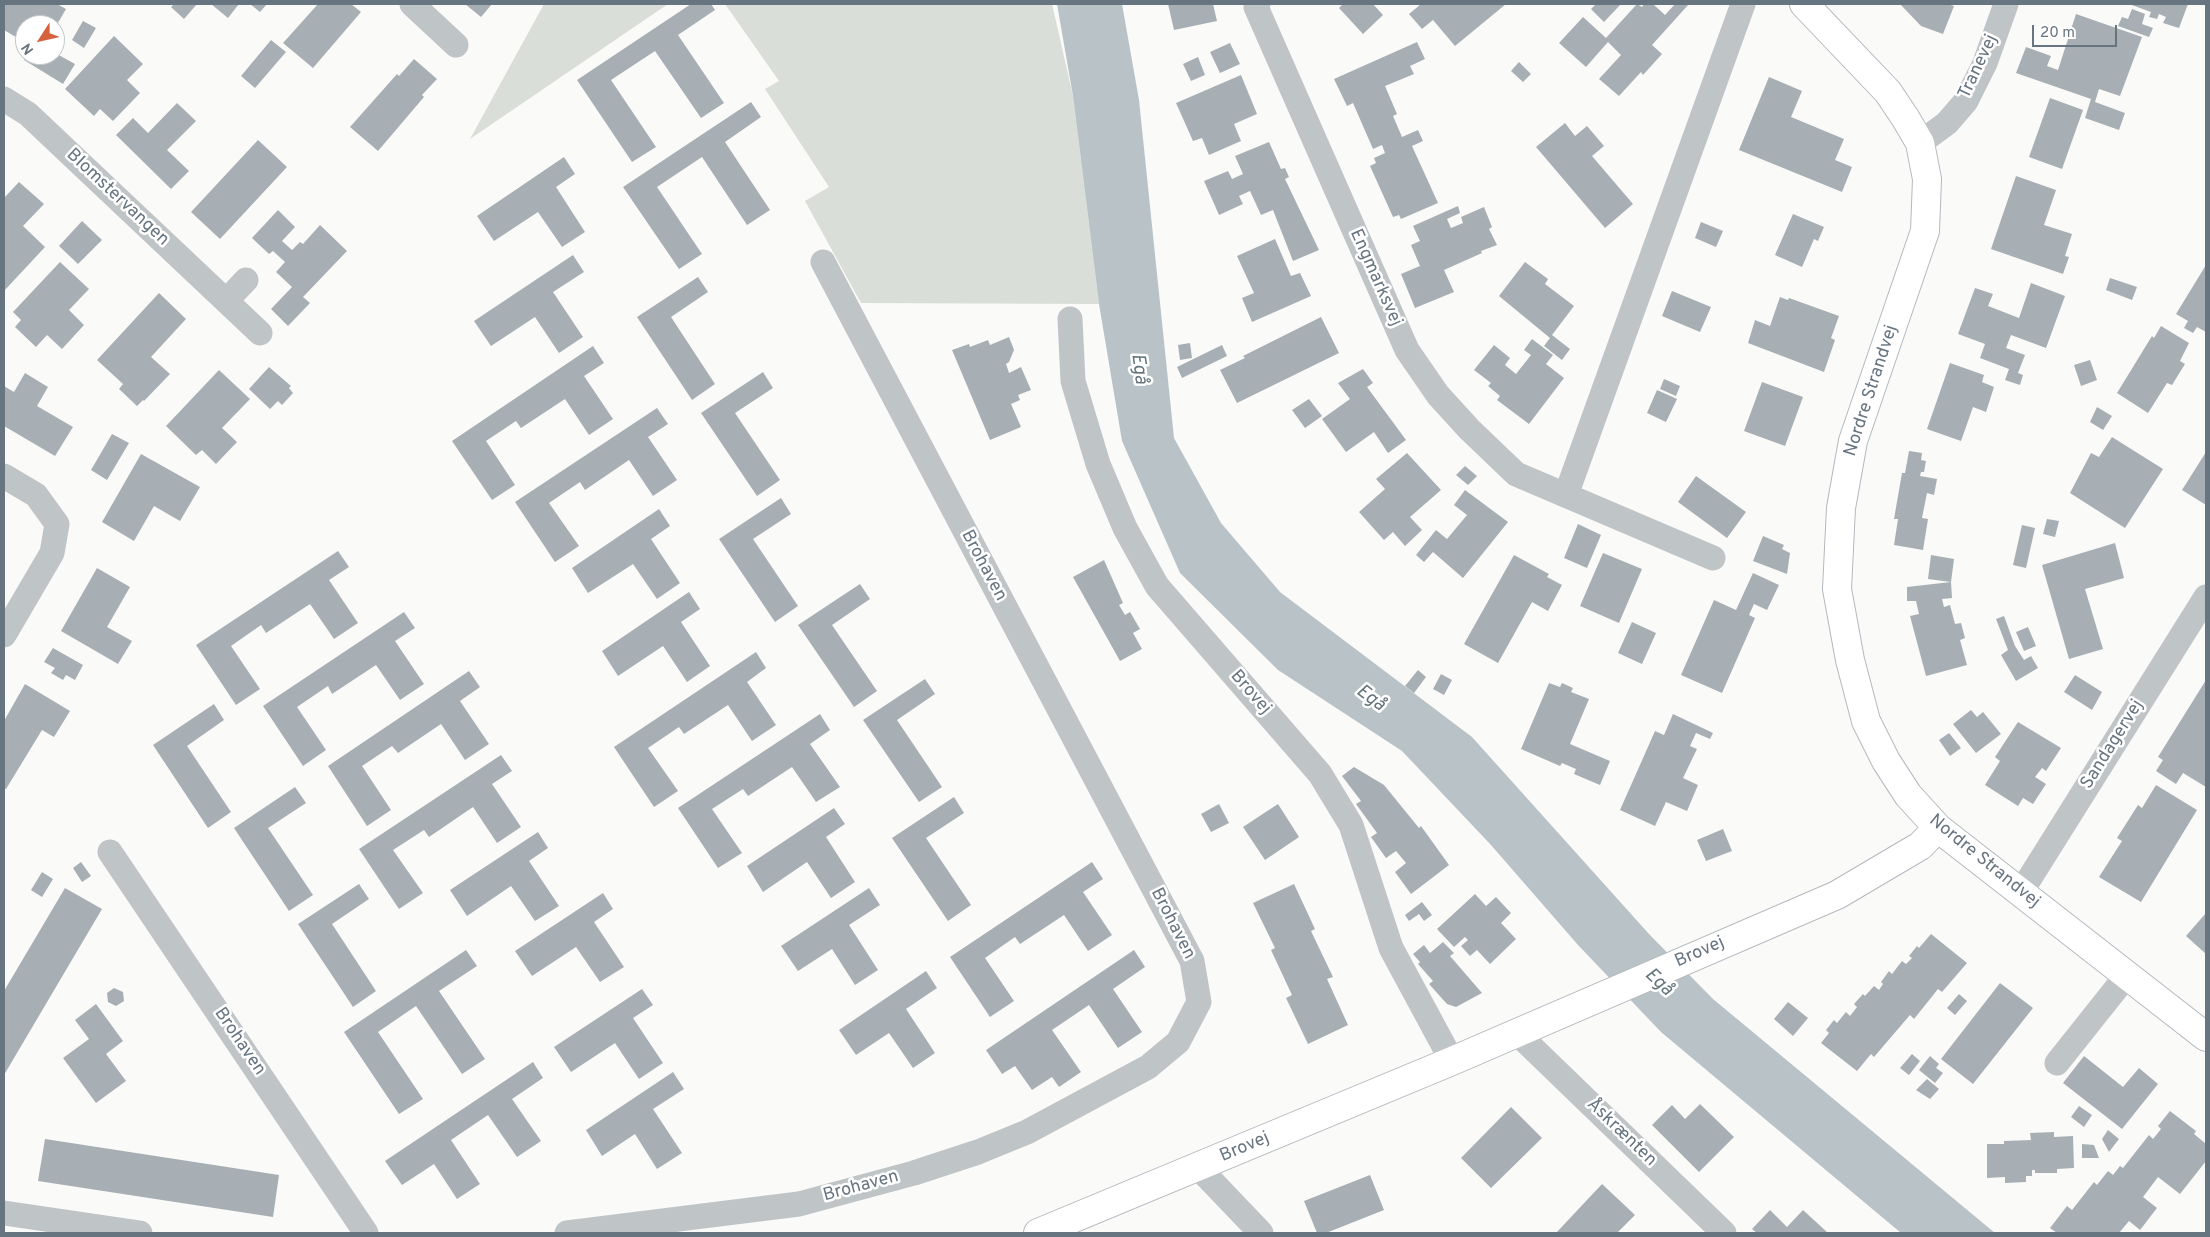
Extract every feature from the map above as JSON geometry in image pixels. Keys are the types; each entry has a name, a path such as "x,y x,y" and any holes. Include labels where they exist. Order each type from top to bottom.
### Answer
{"street":[{"path":"412,4 456,45"},
{"name":"Engmarksvej","path":"1258,4 1256,7 1407,350 1438,395 1469,429 1516,474 1713,558"},
{"path":"1566,495 1743,4"},
{"path":"1804,4 1888,92 1920,143"},
{"name":"Tranevej","path":"1920,143 1947,123 1966,101 1985,63 2006,4"},
{"name":"Blomstervangen","path":"4,99 28,114 260,333"},
{"name":"Nordre Strandvej","path":"1920,143 1927,179 1925,230 1853,441 1841,508 1837,589 1850,660 1866,721 1886,761 1908,795 1938,828 2206,1037"},
{"name":"Brohaven","path":"567,1233 799,1204 914,1173 978,1152 1027,1132 1148,1067 1178,1042 1199,1002 1192,961 823,262"},
{"path":"226,301 246,280"},
{"name":"Brovej","path":"1070,319 1073,381 1098,464 1125,528 1157,586 1325,783 1351,825 1391,948 1452,1061"},
{"path":"4,476 36,495 57,524 52,554 4,635"},
{"name":"Sandagervej","path":"2021,892 2206,597"},
{"name":"Brovej","path":"1038,1233 1452,1061 1837,895 1920,846 1938,828"},
{"name":"Brohaven","path":"110,852 366,1233"},
{"path":"2057,1063 2127,975"},
{"name":"Åskrænten","path":"1517,1033 1724,1233"},
{"path":"1198,1167 1261,1233"},
{"path":"4,1213 140,1233"}],"shaded area":[{"path":"544,4 668,4 470,139"},
{"path":"725,4 1052,4 1073,96 1099,304 861,303 805,201 829,187 765,89 779,81"}],"water":[{"name":"Egå","path":"1057,4 1122,4 1139,100 1174,438 1221,523 1280,592 1472,737 1649,934 1713,999 1995,1233 1901,1233 1661,1032 1578,945 1491,845 1402,751 1278,670 1180,573 1122,441 1099,304 1073,96"}],"building":[{"path":"4,4 57,4 66,9 63,15 15,15 15,37 4,30"},
{"path":"174,4 197,4 184,19 171,7"},
{"path":"211,4 239,4 228,18"},
{"path":"250,4 267,4 260,12"},
{"path":"318,4 351,4 361,12 313,68 283,43"},
{"path":"465,4 492,4 481,17"},
{"path":"691,4 711,4 715,10 678,35 724,103 701,118 655,51 611,80 656,147 632,162 577,80"},
{"path":"1168,4 1213,4 1217,21 1174,30"},
{"path":"1343,4 1373,4 1383,15 1363,34 1339,8"},
{"path":"1421,4 1506,4 1455,46 1433,20 1422,29 1409,14"},
{"path":"1596,4 1621,4 1604,22 1591,9"},
{"path":"1637,4 1642,7 1644,4 1653,4 1665,15 1675,4 1689,4 1652,45 1662,54 1643,75 1641,72 1619,96 1599,79 1621,55 1608,42 1586,67 1559,43 1583,17 1606,38"},
{"path":"1900,4 1947,4 1954,6 1943,34 1921,26"},
{"path":"2129,4 2188,4 2179,28 2163,23 2166,17 2159,14 2157,19 2149,17 2151,12"},
{"path":"2132,9 2145,14 2142,24 2153,28 2149,37 2118,26 2122,17 2128,19"},
{"path":"2076,14 2142,37 2120,96 2099,89 2095,102 2125,113 2119,130 2085,118 2091,99 2016,73 2026,47 2051,56 2047,66 2058,70"},
{"path":"83,21 96,28 84,48 72,40"},
{"path":"114,36 143,64 127,80 140,93 113,121 100,109 94,116 65,89"},
{"path":"271,40 286,52 255,88 241,76"},
{"path":"1417,42 1425,59 1410,66 1414,74 1385,86 1397,114 1393,116 1402,137 1418,130 1423,141 1412,146 1438,203 1401,219 1399,215 1393,217 1370,166 1376,163 1374,158 1385,153 1382,145 1373,149 1353,103 1347,106 1334,79"},
{"path":"1230,43 1240,64 1220,73 1210,52"},
{"path":"1198,57 1205,75 1191,81 1183,64"},
{"path":"65,58 75,64 63,84 32,65 65,65"},
{"path":"414,59 437,79 378,151 350,127 397,74 399,76"},
{"path":"1519,62 1531,74 1523,82 1511,71"},
{"path":"1241,75 1257,114 1234,124 1241,141 1209,155 1202,138 1193,141 1176,103"},
{"path":"1769,77 1802,91 1791,117 1844,139 1835,160 1852,167 1842,192 1739,150"},
{"path":"2050,98 2083,110 2062,169 2029,157"},
{"path":"751,102 761,117 725,142 770,210 747,225 702,157 657,187 702,254 679,269 623,187"},
{"path":"177,103 196,121 167,150 189,171 171,189 116,135 133,118 148,133"},
{"path":"1565,123 1575,136 1587,126 1604,146 1592,156 1633,204 1605,228 1536,147"},
{"path":"258,140 287,167 220,239 191,212"},
{"path":"1269,142 1281,169 1285,168 1289,177 1285,179 1319,250 1293,261 1273,210 1261,215 1250,191 1239,196 1243,204 1219,215 1204,181 1228,171 1232,179 1243,174 1235,156"},
{"path":"564,157 575,174 556,187 585,232 562,247 538,212 494,241 477,216"},
{"path":"2016,176 2056,190 2044,225 2072,234 2065,256 2069,257 2063,274 1991,249"},
{"path":"19,182 44,204 23,226 45,247 4,291 4,198"},
{"path":"1458,206 1460,213 1447,219 1451,228 1463,223 1461,217 1484,207 1492,227 1489,229 1497,245 1444,270 1454,292 1415,308 1401,274 1420,266 1411,245 1420,241 1413,226"},
{"path":"278,210 295,227 282,241 292,250 300,242 303,244 320,225 347,251 303,297 310,303 288,326 271,309 292,287 276,272 285,262 273,251 269,254 252,238"},
{"path":"1793,214 1824,227 1818,241 1814,239 1802,267 1775,255"},
{"path":"82,221 102,240 78,264 59,246"},
{"path":"1701,222 1723,231 1716,247 1695,238"},
{"path":"1275,239 1291,276 1300,273 1311,296 1252,322 1242,298 1254,293 1237,256"},
{"path":"573,255 584,272 553,292 583,337 559,353 535,317 491,346 474,321"},
{"path":"60,262 89,289 69,310 84,325 62,349 47,335 36,347 15,327 21,320 13,312"},
{"path":"1525,262 1548,279 1545,284 1574,306 1552,335 1570,349 1562,360 1544,346 1550,338 1499,296"},
{"path":"2206,265 2206,332 2197,327 2193,333 2184,328 2188,321 2176,314"},
{"path":"698,277 708,292 671,317 715,384 692,400 637,317"},
{"path":"2110,278 2137,287 2132,300 2106,290"},
{"path":"2031,283 2065,296 2046,348 2011,335 2006,348 2025,355 2018,373 2023,375 2020,385 2005,380 2009,369 1980,358 1985,344 1958,334 1975,288 1993,294 1988,306 2019,318"},
{"path":"1672,291 1711,307 1700,332 1662,316"},
{"path":"159,293 186,319 151,357 170,374 137,406 119,389 123,384 97,360"},
{"path":"1780,297 1788,300 1789,298 1839,316 1831,338 1835,340 1824,372 1748,343 1755,320 1770,326"},
{"path":"1321,317 1339,353 1237,403 1220,370 1245,358 1243,356"},
{"path":"2161,326 2189,343 2180,361 2185,364 2172,385 2167,383 2148,413 2117,393 2152,336 2154,338"},
{"path":"1009,337 1014,350 1009,362 1006,364 1009,373 1021,367 1031,390 1018,395 1020,400 1011,404 1021,427 990,440 952,350 969,344 970,347 988,340 990,345"},
{"path":"1532,339 1553,355 1546,364 1564,378 1529,424 1497,400 1500,396 1488,386 1491,383 1474,370 1494,345 1510,358 1505,365 1516,374 1531,355 1524,350"},
{"path":"1190,343 1192,358 1180,360 1178,345"},
{"path":"1222,345 1227,356 1182,378 1177,367"},
{"path":"593,346 604,363 584,376 613,419 589,435 565,399 521,428 516,421 486,441 515,485 492,500 452,441"},
{"path":"2090,360 2097,380 2081,386 2074,365"},
{"path":"1950,363 1984,375 1982,382 1994,387 1986,412 1973,407 1961,441 1927,429"},
{"path":"269,367 291,386 289,388 293,393 282,405 278,401 270,409 249,389"},
{"path":"1363,369 1373,383 1367,387 1406,440 1388,453 1374,432 1346,452 1322,419 1350,399 1338,383"},
{"path":"219,370 250,399 222,428 237,442 216,464 202,450 196,455 166,426"},
{"path":"763,372 773,388 735,413 780,480 757,496 701,413"},
{"path":"25,373 48,387 37,406 73,427 55,456 4,426 4,386 14,392"},
{"path":"1664,379 1680,386 1676,396 1660,389"},
{"path":"1762,382 1803,397 1785,446 1744,431"},
{"path":"1657,390 1677,399 1666,422 1647,413"},
{"path":"1309,399 1322,416 1305,428 1292,410"},
{"path":"2097,407 2112,416 2103,430 2090,422"},
{"path":"657,408 668,424 648,437 677,480 653,496 629,460 585,490 580,482 549,503 579,546 555,562 515,502"},
{"path":"112,434 129,443 107,480 91,470"},
{"path":"2112,437 2163,469 2125,528 2070,493 2091,453 2099,457"},
{"path":"1909,451 1922,453 1921,460 1926,461 1924,472 1921,472 1920,476 1937,479 1934,495 1927,493 1922,518 1928,519 1923,550 1894,545 1898,519 1894,519 1902,473 1905,473"},
{"path":"2206,452 2206,505 2182,490"},
{"path":"1407,453 1441,490 1410,517 1422,530 1405,546 1393,532 1384,540 1359,512 1385,489 1376,479"},
{"path":"141,454 200,487 180,521 154,506 134,541 102,522"},
{"path":"1465,466 1477,476 1468,485 1456,475"},
{"path":"1696,476 1746,512 1727,538 1678,502"},
{"path":"1465,490 1508,522 1463,578 1433,552 1424,562 1416,555 1436,530 1447,539 1467,515 1454,505"},
{"path":"781,498 791,514 753,539 798,606 775,622 719,539"},
{"path":"659,509 670,526 651,539 680,583 657,599 633,564 588,593 572,568"},
{"path":"2047,519 2059,521 2055,537 2043,534"},
{"path":"1578,524 1601,535 1587,568 1564,558"},
{"path":"2022,525 2035,528 2026,568 2013,565"},
{"path":"1763,536 1784,545 1782,549 1790,553 1787,574 1753,561"},
{"path":"2115,543 2124,578 2085,589 2103,649 2069,659 2042,565"},
{"path":"338,551 349,567 329,580 358,623 334,639 310,604 266,633 261,625 231,646 260,689 236,705 196,645"},
{"path":"1603,553 1642,569 1619,623 1580,606"},
{"path":"1514,555 1549,574 1547,577 1562,585 1548,611 1532,602 1498,663 1464,644"},
{"path":"1931,555 1954,559 1951,582 1928,579"},
{"path":"1104,560 1123,603 1119,605 1125,615 1130,612 1140,629 1133,633 1142,649 1120,661 1073,577"},
{"path":"97,568 130,587 107,627 132,641 118,664 61,631"},
{"path":"1753,573 1779,585 1767,610 1754,604 1749,615 1755,618 1722,693 1681,675 1714,600 1736,610"},
{"path":"1951,582 1952,598 1942,599 1944,607 1950,605 1955,624 1961,623 1965,638 1960,640 1967,665 1926,676 1910,616 1919,614 1916,601 1907,601 1907,587"},
{"path":"860,584 870,599 832,625 877,691 854,707 798,625"},
{"path":"689,592 700,609 681,622 710,666 687,682 663,646 618,676 602,651"},
{"path":"404,612 415,628 395,641 424,684 400,700 376,665 332,694 328,686 297,707 326,750 303,766 263,706"},
{"path":"2004,616 2015,646 2024,660 2031,656 2038,668 2016,681 2001,655 2008,650 1996,619"},
{"path":"1632,622 1656,633 1642,664 1618,653"},
{"path":"2028,627 2036,646 2024,651 2016,632"},
{"path":"53,648 83,665 75,680 66,675 63,680 51,673 55,668 44,662"},
{"path":"756,652 766,668 747,682 776,725 752,741 728,705 684,734 679,727 648,748 678,791 654,807 614,747"},
{"path":"1418,670 1426,677 1414,693 1405,686"},
{"path":"469,671 480,687 460,701 489,744 465,760 441,724 398,753 392,746 362,766 391,810 367,826 328,766"},
{"path":"1441,674 1452,680 1444,695 1433,689"},
{"path":"2075,675 2102,692 2092,710 2064,692"},
{"path":"925,679 935,694 897,720 942,787 919,802 863,720"},
{"path":"2206,680 2206,787 2183,773 2176,784 2156,771 2163,760 2158,757"},
{"path":"1549,683 1560,687 1562,683 1573,688 1571,692 1589,699 1570,744 1610,761 1600,785 1574,774 1576,769 1562,763 1560,766 1521,749"},
{"path":"25,684 70,711 54,737 42,730 6,789 4,788 4,721"},
{"path":"214,704 224,720 187,746 231,812 208,828 153,745"},
{"path":"1971,710 1977,717 1983,712 2001,734 1976,753 1953,724"},
{"path":"820,714 830,730 810,744 840,787 816,802 792,767 748,796 743,789 712,809 742,853 718,868 678,808"},
{"path":"1673,714 1713,733 1710,739 1696,733 1690,746 1697,749 1683,778 1698,785 1687,811 1666,802 1655,826 1620,810 1655,731 1664,735"},
{"path":"2018,722 2061,748 2046,771 2042,768 2035,777 2046,784 2033,804 2023,798 2018,806 1985,785 2000,761 1995,757"},
{"path":"1949,733 1961,748 1950,756 1939,740"},
{"path":"501,755 512,771 492,784 521,827 497,843 473,807 429,837 424,830 393,850 423,893 399,909 359,849"},
{"path":"1354,767 1384,785 1419,828 1421,826 1449,865 1411,894 1395,872 1406,863 1396,851 1386,858 1371,837 1377,833 1356,804 1361,801 1342,776"},
{"path":"2156,785 2197,810 2141,902 2099,877 2122,841 2117,838 2138,805 2142,808"},
{"path":"295,787 306,803 268,828 313,895 289,911 234,828"},
{"path":"954,797 964,813 926,838 971,905 948,921 892,838"},
{"path":"1219,804 1229,823 1211,832 1201,814"},
{"path":"1278,804 1299,837 1265,860 1243,827"},
{"path":"834,808 845,824 826,837 855,882 831,898 807,862 763,892 747,866"},
{"path":"1723,829 1732,851 1706,861 1697,840"},
{"path":"538,832 548,848 529,861 559,906 535,921 511,886 467,916 450,890"},
{"path":"81,862 91,876 82,882 73,868"},
{"path":"1092,862 1103,879 1083,892 1112,935 1088,951 1064,915 1020,944 1015,937 985,958 1014,1001 990,1017 950,957"},
{"path":"42,872 53,879 42,897 31,890"},
{"path":"359,884 369,899 332,924 376,991 353,1007 298,924"},
{"path":"1294,884 1315,929 1311,931 1333,977 1327,979 1348,1025 1308,1044 1286,998 1292,995 1271,950 1275,948 1253,903"},
{"path":"65,888 102,909 4,1075 4,991"},
{"path":"869,888 880,905 849,925 878,970 855,985 832,949 798,971 781,946"},
{"path":"603,893 613,909 594,922 624,967 600,982 576,947 532,976 515,951"},
{"path":"1475,894 1486,906 1496,897 1511,913 1501,923 1516,939 1490,964 1477,950 1470,956 1461,946 1468,940 1465,937 1454,947 1437,929"},
{"path":"1422,902 1432,915 1424,921 1419,914 1409,921 1405,915"},
{"path":"2206,913 2206,954 2186,936"},
{"path":"1931,934 1967,963 1942,992 1938,989 1914,1019 1910,1015 1874,1057 1871,1054 1857,1071 1821,1043 1829,1033 1826,1030 1834,1020 1837,1023 1846,1012 1850,1016 1857,1007 1854,1004 1863,994 1865,996 1874,986 1879,990 1883,984 1881,982 1889,971 1892,974 1902,961 1906,964 1912,958 1909,956 1917,946 1919,948"},
{"path":"1443,942 1454,953 1450,956 1482,993 1456,1007 1447,1004 1429,984 1433,981 1418,964 1420,962 1413,954 1424,945 1430,953"},
{"path":"466,950 477,966 439,991 485,1059 462,1074 416,1006 378,1032 423,1099 399,1114 344,1032"},
{"path":"1134,950 1145,967 1113,989 1142,1032 1118,1048 1089,1005 1052,1030 1081,1072 1059,1087 1052,1077 1032,1090 1015,1066 1002,1074 986,1050"},
{"path":"926,971 937,988 906,1009 935,1053 913,1068 889,1033 856,1055 839,1030"},
{"path":"2000,983 2033,1008 1973,1084 1941,1059"},
{"path":"114,988 123,992 124,1001 116,1006 108,1002 107,993"},
{"path":"642,989 653,1005 633,1018 663,1063 639,1079 615,1043 571,1072 554,1047"},
{"path":"1959,994 1967,1001 1955,1015 1947,1008"},
{"path":"1788,1002 1808,1018 1793,1036 1774,1019"},
{"path":"96,1004 123,1041 106,1054 126,1081 96,1103 63,1058 89,1039 75,1020"},
{"path":"1912,1054 1920,1061 1909,1075 1900,1068"},
{"path":"1930,1056 1939,1064 1936,1068 1943,1073 1935,1083 1919,1070"},
{"path":"2084,1056 2123,1087 2139,1068 2158,1084 2122,1129 2063,1083"},
{"path":"533,1062 543,1078 512,1099 541,1141 517,1157 488,1115 451,1140 480,1184 457,1199 434,1164 402,1185 385,1161"},
{"path":"673,1072 684,1089 653,1109 682,1153 657,1169 635,1134 602,1156 586,1130"},
{"path":"1927,1079 1939,1089 1930,1099 1916,1090"},
{"path":"1700,1104 1734,1137 1699,1172 1652,1125 1672,1105 1685,1119"},
{"path":"2079,1106 2092,1115 2084,1127 2071,1117"},
{"path":"1511,1107 1542,1138 1491,1188 1461,1158"},
{"path":"2170,1111 2196,1131 2194,1134 2206,1144 2206,1161 2180,1194 2158,1177 2143,1197 2157,1208 2140,1230 2129,1221 2119,1233 2057,1233 2050,1228 2067,1206 2072,1210 2094,1182 2097,1185 2108,1171 2113,1175 2120,1166 2123,1168 2149,1135 2153,1139 2161,1129 2158,1126"},
{"path":"2108,1130 2119,1139 2109,1152 2102,1139"},
{"path":"2054,1132 2054,1137 2073,1136 2074,1168 2057,1169 2057,1173 2035,1173 2035,1170 2032,1170 2032,1176 2026,1176 2026,1182 2005,1183 2005,1177 1987,1178 1987,1144 2004,1144 2004,1141 2031,1140 2030,1133"},
{"path":"45,1139 279,1175 273,1217 38,1181"},
{"path":"2082,1144 2094,1145 2099,1158 2082,1158"},
{"path":"1370,1175 1384,1210 1326,1233 1317,1233 1304,1201"},
{"path":"1602,1184 1635,1215 1617,1233 1556,1233"},
{"path":"1770,1210 1787,1227 1803,1210 1828,1233 1757,1233 1752,1229"}]}
